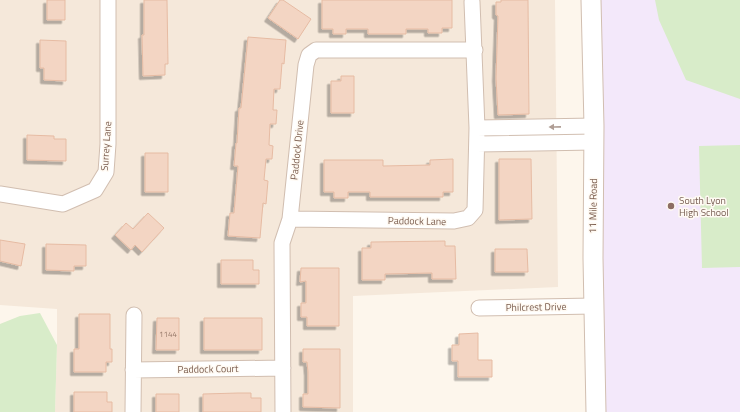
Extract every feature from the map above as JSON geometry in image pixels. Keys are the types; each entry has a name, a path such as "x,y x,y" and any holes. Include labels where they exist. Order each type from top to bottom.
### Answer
{"street":[{"name":"Surrey Lane","path":"0,194 63,204 95,190 106,172 108,144 108,0"},
{"name":"11 Mile Road","path":"591,0 594,134 593,258 596,412"},
{"name":"Paddock Lane","path":"290,219 454,221 468,218 475,210 477,128 472,2"},
{"name":"Paddock Drive","path":"283,412 282,243 290,219 306,65 309,55 316,50 475,50"},
{"path":"477,128 594,134"},
{"path":"477,144 594,134"},
{"name":"Philcrest Drive","path":"479,308 594,306"},
{"path":"133,412 134,315"},
{"name":"Paddock Court","path":"133,370 283,368"}],"shaded area":[{"path":"0,0 555,0 558,287 353,296 353,412 55,412 57,309 0,305"},
{"name":"South Lyon High School","path":"598,0 740,0 740,412 605,412"}],"green space":[{"path":"655,0 740,0 740,99 686,80 659,20"},
{"path":"740,145 740,267 702,268 699,146"},
{"path":"40,313 57,345 55,412 0,412 0,324 20,316"}],"building":[{"path":"47,0 65,0 65,20 47,20"},
{"path":"144,0 167,0 168,64 165,64 165,75 143,76 142,35 144,35"},
{"path":"280,0 283,0 311,19 298,39 268,18"},
{"path":"322,0 452,0 452,28 442,28 442,33 428,33 428,29 406,29 406,34 368,34 368,29 346,29 346,34 333,34 333,29 322,29"},
{"path":"501,0 528,0 529,114 498,115 496,78 498,16 496,15 496,2 501,2"},
{"path":"248,37 286,40 280,89 274,89 273,110 277,110 276,124 270,124 269,145 273,146 272,159 266,159 264,180 268,181 266,204 263,203 260,238 228,236 230,213 234,213 238,166 234,166 239,108 241,108"},
{"path":"40,40 66,41 66,81 44,80 44,68 40,68"},
{"path":"341,76 354,76 354,113 331,113 331,81 341,81"},
{"path":"27,135 54,136 54,139 66,139 66,161 27,160"},
{"path":"145,153 168,153 168,192 145,192"},
{"path":"453,159 453,192 443,192 443,197 370,197 370,192 348,192 348,198 334,198 334,192 324,192 324,160 383,160 383,166 430,165 430,160"},
{"path":"499,159 531,159 532,219 499,220"},
{"path":"148,213 164,228 142,252 135,245 131,250 115,235 126,223 133,229"},
{"path":"0,240 25,244 21,266 0,261"},
{"path":"445,241 445,246 455,246 456,279 432,279 432,273 385,274 385,280 362,280 362,248 371,248 371,242"},
{"path":"46,244 86,245 86,266 74,266 74,271 46,270"},
{"path":"495,249 527,249 528,272 495,272"},
{"path":"221,260 253,260 253,270 259,270 259,284 221,284"},
{"path":"301,268 339,268 339,326 307,326 307,317 301,317 301,303 306,303 306,281 300,282"},
{"path":"79,314 110,314 110,349 112,349 112,362 106,362 106,372 74,372 74,349 79,349"},
{"path":"157,318 179,318 179,350 156,350"},
{"path":"204,318 262,318 262,350 204,350"},
{"path":"478,333 478,360 492,360 492,377 458,377 458,361 452,361 452,345 459,345 459,334"},
{"path":"303,349 340,349 340,408 303,407 303,394 308,394 308,372 307,362 303,362"},
{"path":"74,392 107,392 107,402 112,402 112,412 74,412"},
{"path":"251,393 251,398 261,398 261,412 203,412 203,394"},
{"path":"156,394 179,394 179,412 156,412"}],"place":[{"name":"South Lyon High School","path":"671,206"}]}
